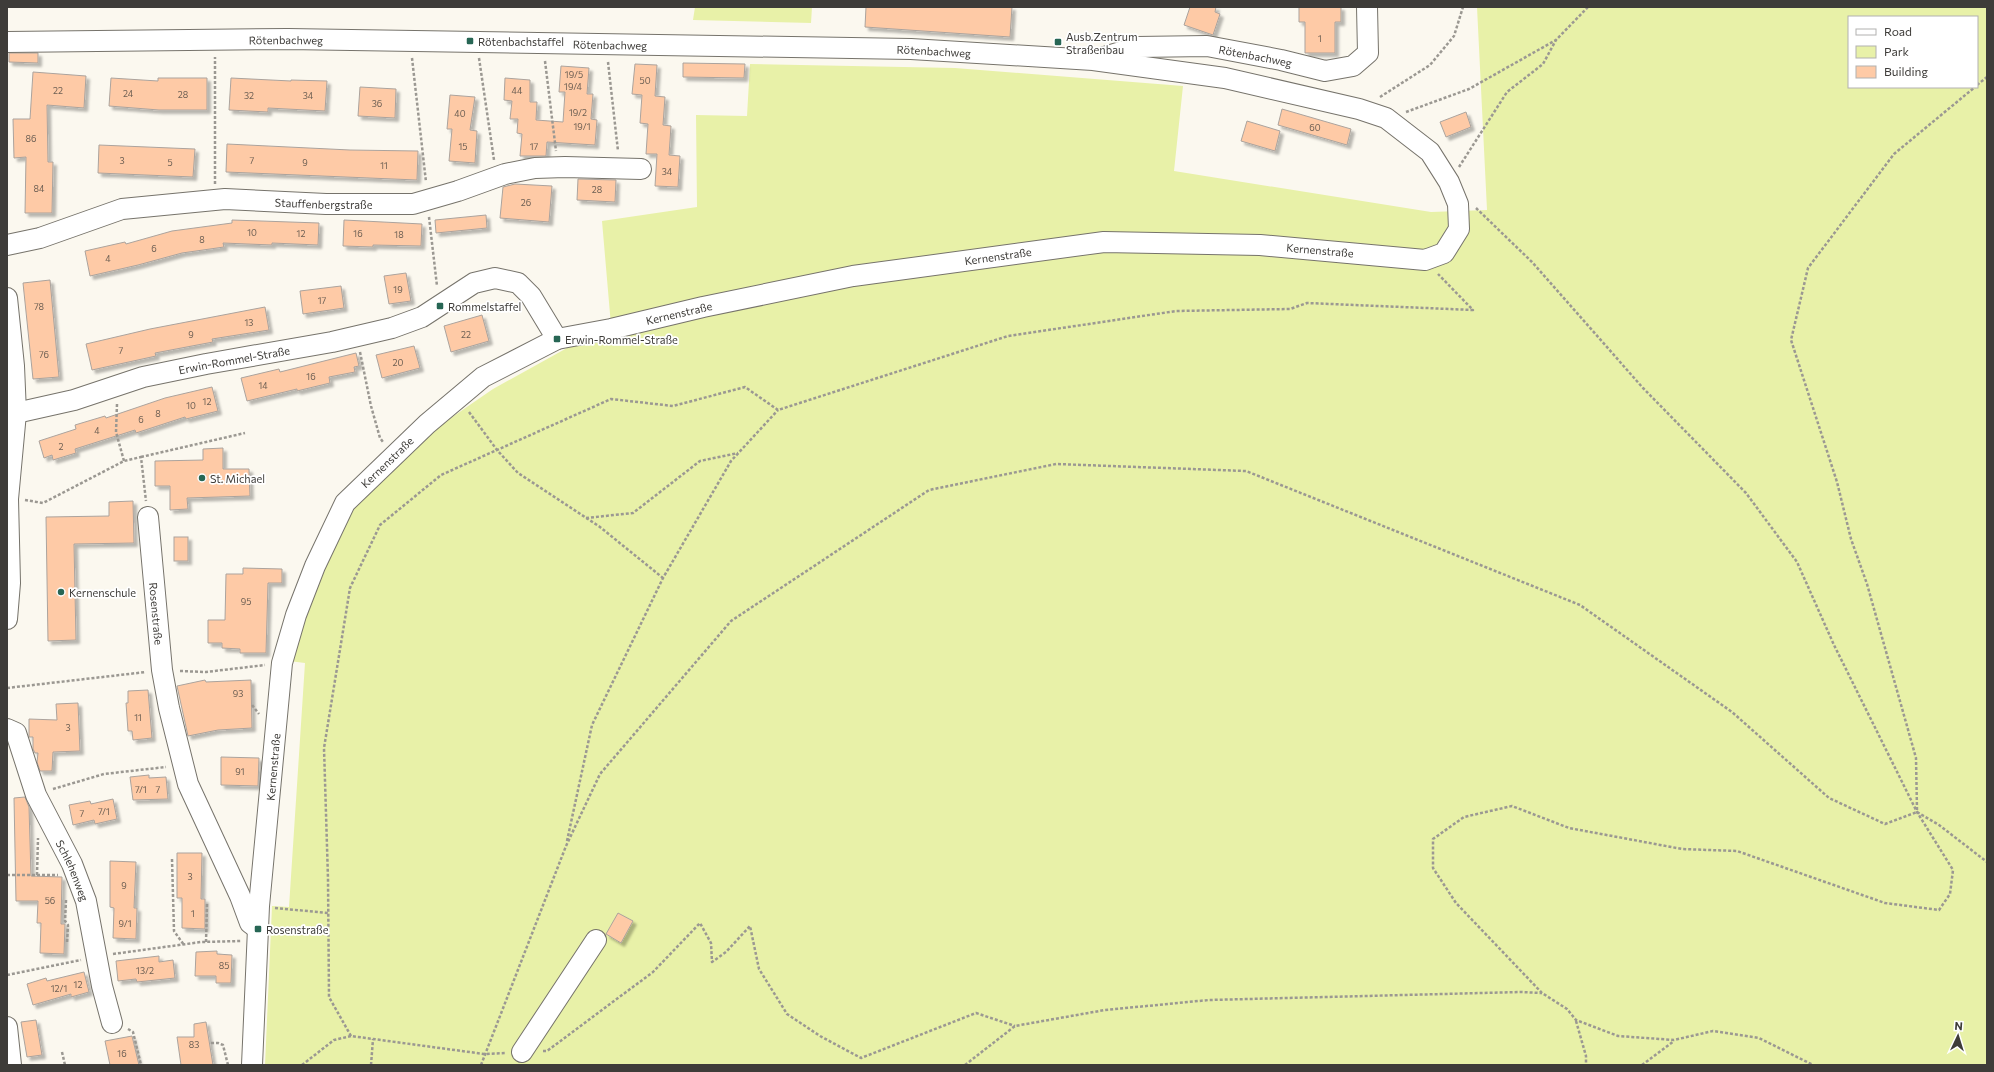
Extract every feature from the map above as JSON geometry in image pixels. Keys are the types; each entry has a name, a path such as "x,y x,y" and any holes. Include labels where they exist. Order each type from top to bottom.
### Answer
{"street":[{"name":"Rötenbachweg","path":"1093,60 1137,47 1207,46 1281,60 1325,71 1353,66 1368,52 1367,7"},
{"name":"Rötenbachweg","path":"7,42 215,40 410,42 477,41 911,48 1093,60 1225,78 1358,109"},
{"name":"Kernenstraße","path":"252,1065 260,906 282,663 296,615 315,566 345,503 427,424 458,397 483,377 557,339 611,329 703,307 853,276 1104,242 1260,245 1425,260 1444,253 1459,229 1458,204 1449,182 1430,152 1386,118 1358,109"},
{"name":"Stauffenbergstraße","path":"7,245 40,238 122,209 215,200 326,204 413,204 496,177 535,168 558,167 641,170"},
{"name":"Erwin-Rommel-Straße","path":"16,413 74,400 143,377 392,328 422,317 474,283 495,278 518,283 531,296 557,339"},
{"path":"7,298 11,366 16,413 8,499 10,583 7,619"},
{"name":"Rosenstraße","path":"148,517 162,670 169,708 190,790 240,896 250,924 258,935"},
{"name":"Schlehenweg","path":"7,729 16,733 36,795 72,864 86,901 96,956 112,1023"},
{"path":"522,1052 596,940"},
{"path":"7,1026 11,1065"}],"path":[{"path":"1358,109 1396,88 1430,65 1454,36 1463,7"},
{"path":"1449,182 1507,92 1543,64 1556,40 1588,7"},
{"path":"215,40 215,200"},
{"path":"1386,118 1469,89 1556,40"},
{"path":"477,41 496,177"},
{"path":"410,42 428,200 428,212 440,306"},
{"path":"543,42 558,167"},
{"path":"606,44 620,169"},
{"path":"1978,84 1987,77"},
{"path":"1917,812 1916,758 1867,584 1851,539 1837,482 1791,340 1808,268 1894,154 1973,88"},
{"path":"1471,203 1532,262 1643,388 1746,493 1797,562 1834,645 1917,812 1953,870 1950,894 1939,910 1885,902 1737,851 1682,849 1569,828 1512,806 1464,817 1432,839 1433,868 1456,903 1542,993 1567,1009 1576,1020 1586,1056 1586,1065"},
{"path":"566,846 592,725 663,578 731,461 778,410 1008,336 1168,312 1290,309 1307,303 1473,310 1425,260"},
{"path":"357,336 371,406 380,438 392,457"},
{"path":"118,386 116,432 124,461"},
{"path":"351,1036 329,997 324,748 350,588 380,525 441,475 611,399 673,406 745,387 778,410"},
{"path":"458,397 498,450 518,473 586,518 663,578"},
{"path":"43,503 124,461 245,433"},
{"path":"586,518 633,514 700,461 738,453"},
{"path":"141,457 148,517"},
{"path":"481,1065 566,846 600,774 731,620 929,490 1056,464 1246,471 1559,596 1580,605 1732,712 1829,798 1885,824 1917,812"},
{"path":"7,688 162,670 206,672 282,663"},
{"path":"36,795 104,774 184,765"},
{"path":"1917,812 1939,825 1987,862"},
{"path":"37,875 38,830 50,823"},
{"path":"172,859 174,931 184,945"},
{"path":"7,875 62,875"},
{"path":"66,897 65,921 68,924 67,943"},
{"path":"206,942 208,904"},
{"path":"260,906 328,913"},
{"path":"302,1065 334,1040 351,1036 484,1054 547,1051 653,972 700,923 711,943 712,962 726,952 750,926 759,969 787,1014 820,1036 861,1058 976,1013 1015,1026"},
{"path":"7,974 96,956 258,935"},
{"path":"965,1065 1015,1026 1106,1010 1209,1000 1521,992 1542,993"},
{"path":"1576,1020 1618,1036 1674,1040 1713,1031 1758,1038 1813,1065"},
{"path":"112,1023 133,1032 141,1065"},
{"path":"372,1065 373,1039"},
{"path":"1642,1065 1674,1040"},
{"path":"211,1044 218,1043 222,1045 228,1065"},
{"path":"62,1052 65,1065"}],"green space":[{"path":"695,7 812,7 811,23 693,20"},
{"path":"1477,7 1987,7 1987,1065 265,1065 272,906 289,907 305,663 289,661 321,569 350,510 429,433 493,389 567,348 612,337 602,221 697,207 696,115 747,116 750,64 955,68 1183,86 1174,171 1431,212 1487,210"}],"building":[{"path":"866,7 1012,7 1010,37 865,27"},
{"path":"1190,7 1216,7 1215,12 1220,14 1213,35 1184,25"},
{"path":"1299,7 1341,7 1341,22 1335,22 1335,53 1305,53 1305,22 1299,22"},
{"path":"9,53 38,53 38,63 9,62"},
{"path":"683,63 745,64 744,78 683,77"},
{"path":"635,64 657,65 655,96 665,97 663,125 671,126 669,155 680,156 678,187 655,186 657,154 646,154 648,124 640,123 642,95 632,94"},
{"path":"561,66 589,68 587,94 593,94 591,119 597,120 595,145 547,142 546,156 520,156 522,134 517,133 518,119 510,119 512,101 504,100 505,78 530,80 530,102 537,102 536,120 563,122 565,92 559,92"},
{"path":"33,72 86,76 84,108 47,105 48,162 53,162 52,213 25,213 26,157 14,158 13,119 30,119"},
{"path":"111,78 158,81 158,78 207,78 207,110 159,110 109,106"},
{"path":"231,78 327,81 325,111 268,108 268,112 229,110"},
{"path":"360,87 396,89 395,118 358,116"},
{"path":"450,95 475,97 470,130 477,131 475,163 449,161 452,129 447,129"},
{"path":"1282,109 1351,129 1347,145 1278,125"},
{"path":"1466,112 1471,127 1446,137 1440,122"},
{"path":"1247,121 1280,131 1275,151 1241,141"},
{"path":"227,144 350,150 418,151 417,180 226,172"},
{"path":"99,145 195,149 193,177 98,173"},
{"path":"578,179 616,180 615,202 577,200"},
{"path":"515,184 552,186 549,222 500,218 503,187"},
{"path":"486,215 487,228 436,233 435,220"},
{"path":"232,220 319,223 318,245 223,243 224,247 182,253 90,276 85,251 125,242 126,244 172,231 232,223"},
{"path":"344,220 422,224 421,246 343,246"},
{"path":"406,273 411,301 389,304 384,276"},
{"path":"50,280 59,377 33,379 23,283"},
{"path":"341,286 344,308 303,314 300,291"},
{"path":"265,307 269,330 212,339 213,342 155,353 156,356 92,370 86,344 150,329"},
{"path":"482,315 489,341 451,352 444,326"},
{"path":"414,346 420,368 382,378 376,355"},
{"path":"356,353 359,366 354,367 355,372 329,377 330,383 247,401 241,378 279,369 280,372"},
{"path":"212,387 218,411 186,419 185,417 136,433 135,430 75,449 76,453 53,460 52,455 44,458 39,441 76,429 75,425 105,416 106,418 165,398"},
{"name":"St. Michael","path":"223,448 223,469 249,469 250,496 187,498 188,509 170,510 170,486 155,486 155,461 203,460 203,449"},
{"name":"Kernenschule","path":"133,501 134,543 74,544 76,640 48,641 46,517 109,516 109,502"},
{"path":"174,537 188,537 188,561 174,561"},
{"path":"243,568 282,569 282,583 268,583 266,653 240,653 240,649 222,648 222,643 208,643 208,620 225,620 226,574 243,574"},
{"path":"205,680 206,682 251,680 252,728 218,730 188,736 177,686"},
{"path":"148,690 152,738 133,740 132,731 128,731 126,703 128,703 128,691"},
{"path":"78,703 80,751 53,752 52,771 40,771 37,762 38,753 35,753 33,749 33,737 29,737 29,719 57,720 56,704"},
{"path":"221,757 259,758 258,786 221,785"},
{"path":"149,775 149,778 166,777 168,799 133,800 130,777"},
{"path":"25,797 29,807 31,876 62,877 61,924 65,924 64,954 40,953 41,923 37,923 38,901 16,901 14,798"},
{"path":"113,799 117,819 95,824 94,820 73,825 69,805 90,801 91,804"},
{"path":"177,853 202,853 201,899 205,899 205,929 182,928 182,898 177,898"},
{"path":"110,861 136,862 134,908 137,908 136,939 113,938 114,908 110,907"},
{"path":"618,913 633,921 621,943 606,934"},
{"path":"217,951 217,954 232,955 231,983 216,983 216,976 195,976 196,952"},
{"path":"159,956 159,962 173,960 175,978 137,982 136,979 118,981 116,961"},
{"path":"84,972 89,992 71,997 71,994 33,1005 27,984 46,978 47,981"},
{"path":"36,1020 42,1055 27,1057 21,1022"},
{"path":"206,1022 213,1065 181,1065 177,1037 194,1037 194,1024"},
{"path":"132,1036 139,1065 110,1065 105,1041"}],"place":[{"name":"Rötenbachstaffel","path":"470,41"},
{"name":"Ausb.Zentrum Straßenbau","path":"1058,42"},
{"name":"Rommelstaffel","path":"440,306"},
{"name":"Erwin-Rommel-Straße","path":"557,339"},
{"name":"St. Michael","path":"202,478"},
{"name":"Kernenschule","path":"61,592"},
{"name":"Rosenstraße","path":"258,929"}]}
